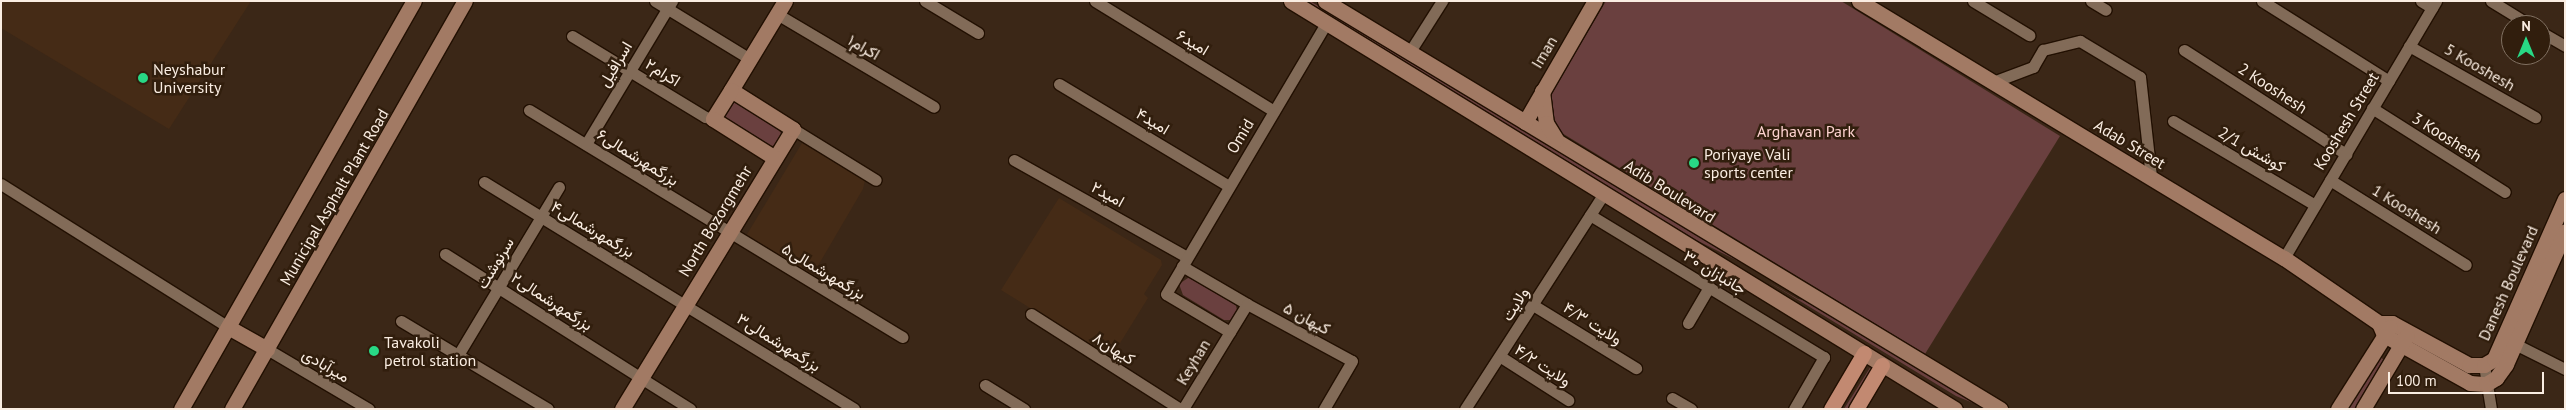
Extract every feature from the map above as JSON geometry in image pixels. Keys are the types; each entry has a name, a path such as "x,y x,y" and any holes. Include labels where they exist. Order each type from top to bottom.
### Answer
{"main road":[{"name":"Municipal Asphalt Plant Road","path":"181,409 414,1"},
{"name":"Municipal Asphalt Plant Road","path":"232,409 465,1"},
{"path":"775,158 713,119 785,1"},
{"path":"1291,1 1955,409"},
{"name":"Adib Boulevard","path":"1325,1 1761,267 2000,409"},
{"name":"Iman","path":"1525,122 1542,89 1595,1"},
{"name":"Adab Street","path":"1865,3 2284,258 2385,327"},
{"path":"1542,89 1546,124 1560,144"},
{"path":"731,90 793,129"},
{"name":"North Bozorgmehr","path":"622,409 793,129"},
{"name":"Danesh Boulevard","path":"2385,327 2470,365 2484,365 2494,359 2565,199"},
{"name":"Danesh Boulevard","path":"2406,338 2470,383 2486,384 2496,378 2506,364 2565,231"},
{"path":"1752,284 1761,267"},
{"path":"228,326 267,349"},
{"path":"2338,409 2385,327"},
{"path":"2363,409 2406,338"},
{"path":"1831,409 1864,353"},
{"path":"1856,409 1882,365"}],"street":[{"path":"655,1 670,5 750,59"},
{"path":"925,1 978,33"},
{"name":"امید۶","path":"1095,1 1274,111"},
{"path":"1409,52 1442,1"},
{"path":"1973,1 2029,34"},
{"path":"2091,1 2106,10"},
{"path":"2262,1 2389,80"},
{"path":"2421,1 2434,5"},
{"path":"2491,1 2514,15"},
{"name":"اسرافیل","path":"586,144 670,5"},
{"name":"Kooshesh Street","path":"2284,258 2434,5"},
{"name":"اکرام۱","path":"777,14 934,107"},
{"name":"Omid","path":"1230,332 1166,294 1326,23"},
{"name":"اکرام۲","path":"572,36 705,117 713,119"},
{"path":"2551,38 2565,46"},
{"path":"1994,82 2033,67 2043,50 2080,42 2140,77 2151,177"},
{"name":"5 Kooshesh","path":"2410,46 2535,117"},
{"name":"2 Kooshesh","path":"2184,50 2346,154"},
{"name":"امید۴","path":"1059,84 1229,186"},
{"name":"3 Kooshesh","path":"2372,108 2505,192"},
{"name":"بزرگمهرشمالی۶","path":"529,110 729,233"},
{"name":"کوشش 2/1","path":"2172,121 2315,205"},
{"path":"793,129 876,180"},
{"name":"امید۲","path":"1014,160 1184,262"},
{"name":"1 Kooshesh","path":"2330,180 2466,266"},
{"name":"بزرگمهرشمالی۴","path":"484,182 686,303"},
{"path":"1,184 228,326"},
{"name":"سرنوشت","path":"458,356 559,187"},
{"name":"ولایت","path":"1465,409 1501,357 1604,193"},
{"name":"جانبازان ۳۰","path":"1590,215 1824,357 1794,409"},
{"name":"بزرگمهرشمالی۵","path":"729,233 902,337"},
{"name":"بزرگمهرشمالی۲","path":"445,254 500,286 640,379 690,409"},
{"path":"1184,262 1247,304 1230,332"},
{"path":"1688,323 1708,287"},
{"name":"بزرگمهرشمالی۳","path":"686,303 854,409"},
{"name":"کیهان ۵","path":"1247,304 1352,361 1324,409"},
{"name":"ولایت ۴/۳","path":"1533,305 1636,368"},
{"name":"کیهان۸","path":"1031,314 1182,409"},
{"path":"402,321 548,409"},
{"name":"Keyhan","path":"1182,409 1230,332"},
{"path":"2515,344 2565,369"},
{"name":"میرآبادی","path":"267,349 369,409"},
{"name":"ولایت ۴/۲","path":"1501,357 1568,400"},
{"path":"2484,365 2491,409"},
{"path":"985,385 1024,409"},
{"path":"1672,398 1691,409"}],"shaded area":[{"name":"Neyshabur University","path":"1,1 251,1 169,129 1,28"},
{"path":"802,143 865,180 863,189 812,276 746,236"},
{"path":"1059,198 1161,260 1162,265 1144,294 1148,298 1117,348 1098,336 1091,346 1001,290"}],"green space":[{"path":"1297,1 1310,1 1748,266 1698,241"},
{"name":"Arghavan Park","path":"1606,1 1841,1 2060,136 1925,354 1552,127 1548,99"},
{"path":"728,102 734,102 776,127 781,133 779,142 773,146 766,145 723,118 721,113"},
{"path":"1191,276 1235,302 1238,314 1232,320 1224,320 1183,295 1179,284"},
{"path":"1767,281 1798,299 1807,301 1988,409 1956,396"},
{"path":"2379,356 2384,360 2354,409 2345,409"},
{"path":"1871,366 1875,366 1851,409 1844,409"}],"place":[{"name":"Neyshabur University","path":"143,78"},
{"name":"Poriyaye Vali sports center","path":"1694,163"},
{"name":"Tavakoli petrol station","path":"374,351"}]}
